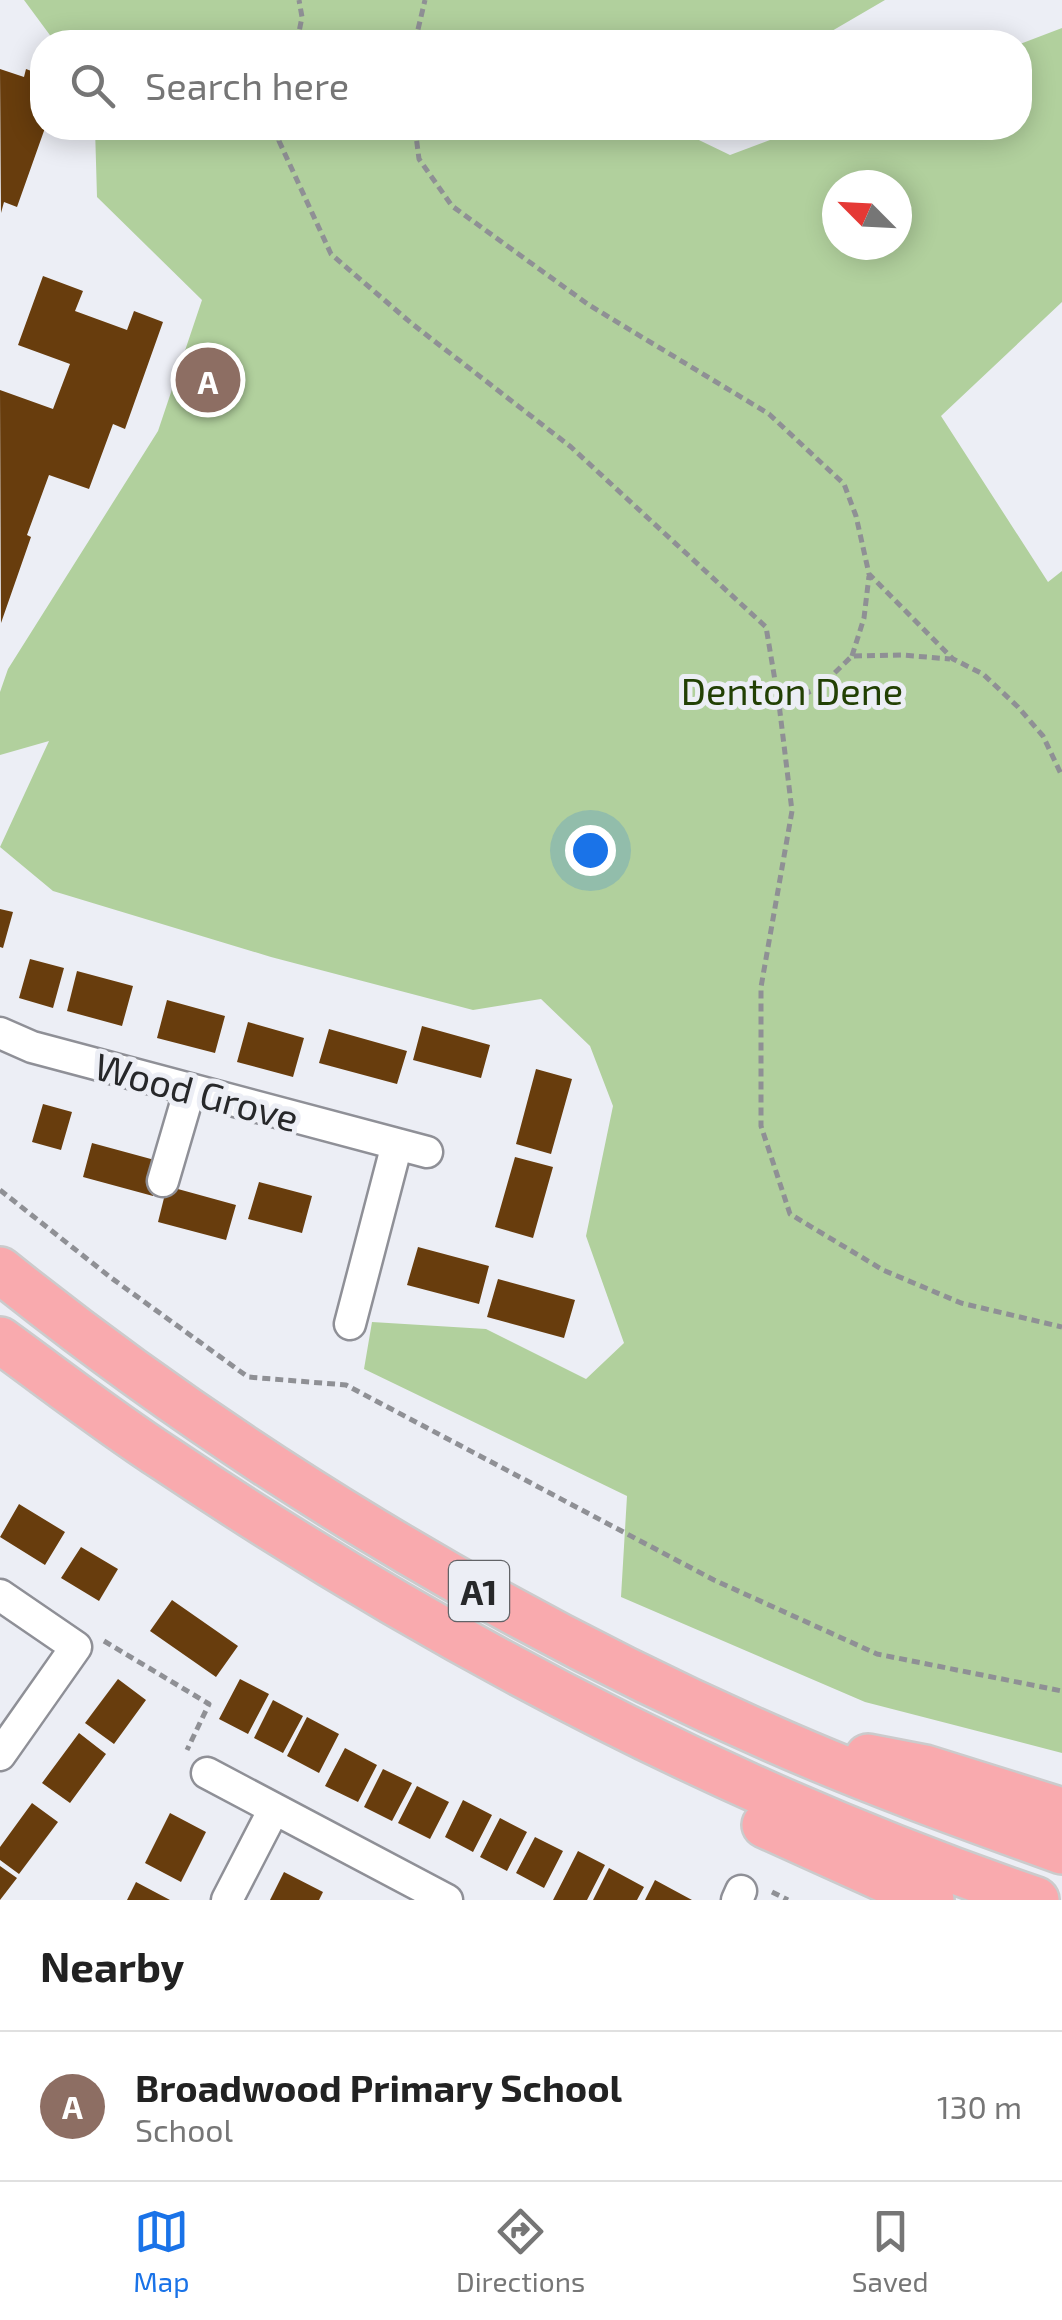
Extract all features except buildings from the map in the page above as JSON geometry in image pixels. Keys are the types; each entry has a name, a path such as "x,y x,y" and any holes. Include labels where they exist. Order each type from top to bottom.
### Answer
{"highway":[{"name":"A1","path":"0,1270 199,1418 342,1510 493,1599 772,1739 942,1808 1062,1851"},
{"name":"A1","path":"0,1340 164,1458 315,1556 468,1647 609,1721 750,1787 923,1861 1036,1900"},
{"name":"A1","path":"468,1647 624,1754 823,1853 931,1900"},
{"name":"A1","path":"772,1739 926,1768 1062,1811"}],"street":[{"name":"Wood Grove","path":"0,1033 32,1047 427,1152"},
{"path":"163,1181 190,1089"},
{"path":"350,1324 397,1144"},
{"path":"0,1596 76,1647 0,1755"},
{"path":"207,1773 447,1900"},
{"path":"227,1900 274,1809"}],"path":[{"path":"299,0 299,30"},
{"path":"418,30 424,0"},
{"path":"278,140 331,254 411,323 571,447 766,627 792,811 761,987 761,1126 790,1214 882,1270 960,1303 1062,1327"},
{"path":"417,140 419,159 452,206 589,306 769,414 844,484 869,574 864,618 852,656 819,688 779,704"},
{"path":"869,574 953,660"},
{"path":"852,656 953,660 983,674 1043,736 1062,776"},
{"path":"0,1190 110,1277 248,1377 346,1385 714,1580 877,1654 1062,1691"},
{"path":"76,1647 105,1641 209,1704 182,1762 207,1773"}],"green space":[{"path":"24,0 885,0 834,30 46,30"},
{"name":"Denton Dene","path":"1062,28 1062,302 941,416 1048,582 1062,571 1062,1753 865,1702 621,1597 627,1496 364,1369 372,1322 486,1329 586,1379 624,1343 586,1236 613,1106 590,1046 541,999 473,1010 271,957 53,891 0,847 49,741 0,755 0,692 8,669 158,431 202,300 97,197 95,140 699,140 730,155 770,140 1032,140 1032,39"}],"place":[{"name":"Broadwood Primary School","path":"208,380"}]}
